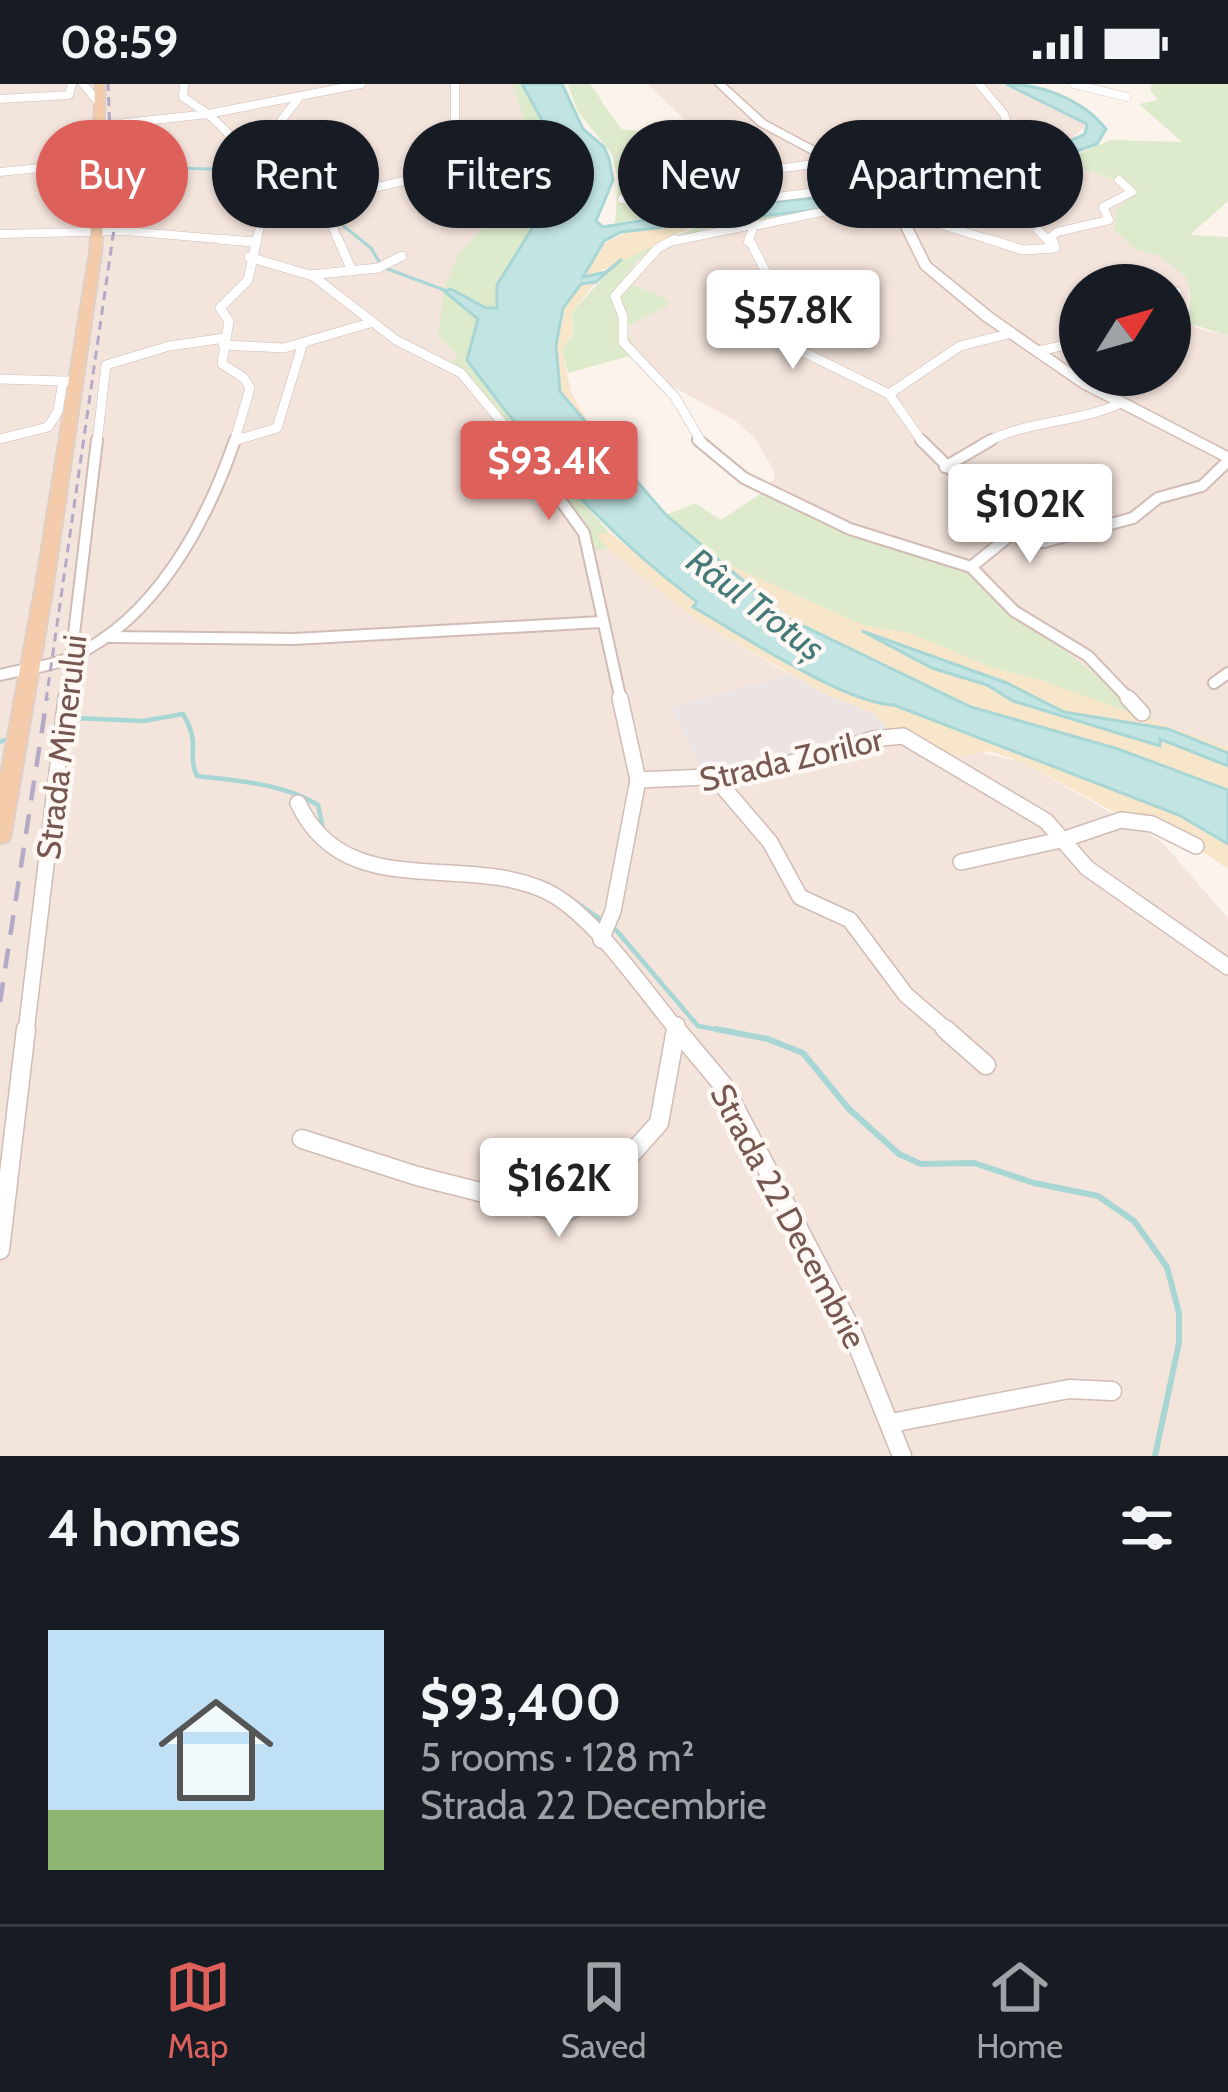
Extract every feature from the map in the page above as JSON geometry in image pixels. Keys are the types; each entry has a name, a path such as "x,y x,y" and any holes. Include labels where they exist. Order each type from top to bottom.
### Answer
{"main road":[{"name":"Strada Minerului","path":"99,120 100,84"},
{"path":"720,84 762,123 807,149"},
{"name":"Strada Minerului","path":"0,836 5,772 30,668 70,381 97,228"},
{"path":"906,228 929,270 1012,333 1121,403 1228,459"}],"street":[{"path":"0,99 69,95 72,84"},
{"path":"83,84 99,103"},
{"path":"184,84 183,97 215,120"},
{"path":"143,120 208,114 302,96 323,85 361,84"},
{"path":"455,84 455,120"},
{"path":"979,84 1006,120"},
{"path":"1074,84 1127,97"},
{"path":"282,120 302,96"},
{"path":"0,172 36,168"},
{"path":"1055,246 1051,237 1057,232 1109,220 1103,207 1132,192 1119,180"},
{"path":"0,675 72,657 108,637 172,572 237,440 250,388 244,378 222,364 229,321 220,308 248,280 249,256 260,228"},
{"path":"333,228 352,271"},
{"path":"724,228 692,232 658,248 615,296 623,317 623,342 675,398 697,439 744,478 850,529 971,567 1014,611 1088,656 1142,713"},
{"path":"755,228 748,243 767,274 767,318 778,338"},
{"path":"951,228 1022,250 1045,251 1055,246"},
{"path":"1038,230 1055,246"},
{"path":"0,234 97,233 254,242"},
{"path":"249,256 310,275 370,323 461,373 495,410 584,533 638,780 606,929"},
{"path":"310,275 378,268 402,256"},
{"path":"767,302 868,294"},
{"path":"720,311 889,394 932,456 1023,541 1039,543 1133,518 1158,498 1202,486 1228,459"},
{"path":"767,318 835,312"},
{"path":"224,341 273,349 370,323"},
{"path":"889,394 960,346 1012,333"},
{"name":"Strada Minerului","path":"0,1250 106,365 169,346 224,341"},
{"path":"237,440 278,428 303,344"},
{"path":"1038,351 1059,346"},
{"path":"0,379 70,381 56,423 43,432 0,439"},
{"path":"945,466 999,435 1089,418 1121,403"},
{"path":"971,567 1013,533"},
{"path":"108,637 294,639 601,622"},
{"path":"1214,683 1228,673"},
{"name":"Strada Zorilor","path":"638,780 690,784 717,780 836,752 873,738 903,736 1046,821 1087,868 1228,967"},
{"path":"717,780 770,842 800,897 850,920 906,995 986,1065"},
{"name":"Strada 22 Decembrie","path":"298,803 310,829 352,860 543,889 606,929 723,1085 751,1134 851,1329 902,1456"},
{"path":"961,862 1064,839 1121,820 1152,824 1196,846"},
{"path":"302,1139 417,1176 563,1213 591,1198 658,1123 677,1025"},
{"path":"891,1424 1070,1390 1112,1391"}],"shaded area":[{"path":"0,84 512,84 524,120 403,120 403,228 482,228 458,255 458,357 451,363 579,533 584,551 608,549 697,620 790,675 671,707 863,737 912,728 974,751 1022,762 1161,841 1228,918 1228,1456 0,1456"},
{"path":"648,84 1003,84 1079,120 807,120 807,191 783,195 783,120 685,120"},
{"path":"1083,168 1138,190 1134,249 1170,264 1059,264 1059,396 1191,396 1191,320 1196,328 1228,336 1228,748 1159,725 965,571 852,535 760,494 774,479 774,471 755,438 734,420 668,384 637,354 627,336 630,323 669,300 622,282 637,261 659,243 687,232 783,228 783,218 807,214 807,228 1083,228"},
{"path":"790,675 874,713 890,732 703,772 670,707"}],"green space":[{"path":"512,84 522,84 542,120 524,120"},
{"path":"568,84 590,84 618,125 618,181 612,154 594,132 594,120 584,120"},
{"path":"1152,84 1228,84 1228,201 1190,235 1228,237 1228,336 1191,324 1191,264 1170,264 1134,249 1114,229 1116,211 1137,189 1083,168 1083,152 1111,140 1182,142 1139,104 1158,100 1150,90"},
{"path":"807,191 807,197 783,199 783,194"},
{"path":"807,210 807,216 783,218 783,213"},
{"path":"482,228 532,228 497,284 497,309 445,287 458,255"},
{"path":"695,228 709,228 662,242"},
{"path":"658,244 622,281 669,300 666,307 626,327 637,354 568,373 562,350 573,334 572,311 622,259"},
{"path":"444,291 478,319 467,360 523,435 609,532 598,535 608,549 583,551 579,533 450,363 458,356 438,336"},
{"path":"760,494 852,535 965,571 1159,725 1040,680 990,667 909,633 865,626 716,559 666,515 695,503 721,520"}],"sand":[{"path":"691,228 582,277 601,247 630,232"},
{"path":"589,279 596,282 572,311 573,333 562,350 571,392 591,428 563,396 554,362 563,314"},
{"path":"609,532 697,603 694,608 793,666 848,693 894,705 1179,815 1228,846 1228,869 1163,824 1145,829 1022,762 990,751 953,758 914,738 911,728 890,732 874,713 825,694 697,620 608,549 597,535"},
{"path":"716,559 865,626 909,633 990,667 1040,680 1228,748 1228,753 1168,729 1064,712 1007,683 872,636 945,673 987,685 1013,701 1159,745 1158,739 1228,766 1228,790 1118,749 953,700 808,631"}],"water":[{"path":"522,84 562,84 579,120 542,120"},
{"path":"1006,84 1034,87 1086,110 1106,129 1097,144 1083,149 1087,124 1083,120"},
{"name":"Râul Trotuș","path":"594,138 604,147 613,180 596,221 603,227 656,228 621,232 604,241 583,277 606,272 622,259 596,282 581,284 563,308 556,345 560,392 666,515 787,618 971,707 1118,749 1228,790 1228,844 1179,815 894,705 848,693 693,607 697,602 631,548 573,490 467,360 478,319 444,291 451,289 486,308 497,308 497,285 532,228 594,228"},
{"path":"807,199 807,211 783,214 783,201"},
{"path":"862,631 1007,683 1064,712 1168,729 1228,753 1228,766 1160,739 1160,746 1013,701 987,685 932,668"}],"waterway":[{"path":"188,168 212,169"},
{"path":"346,228 371,248 381,265"},
{"path":"385,268 447,291"},
{"path":"75,718 143,721 183,714 192,734 197,776 290,792 318,805 323,829"},
{"path":"0,742 5,740"},
{"path":"570,898 616,930 698,1026 727,1031"},
{"path":"716,1029 727,1031"},
{"path":"727,1031 732,1032"},
{"path":"727,1031 768,1039 803,1053 849,1109 899,1154 921,1164 974,1163 1034,1183 1098,1196 1134,1221 1167,1267 1179,1313 1179,1343 1155,1456"}],"railway":[{"path":"46,701 114,229 108,84"},
{"path":"0,1002 47,698"}]}
